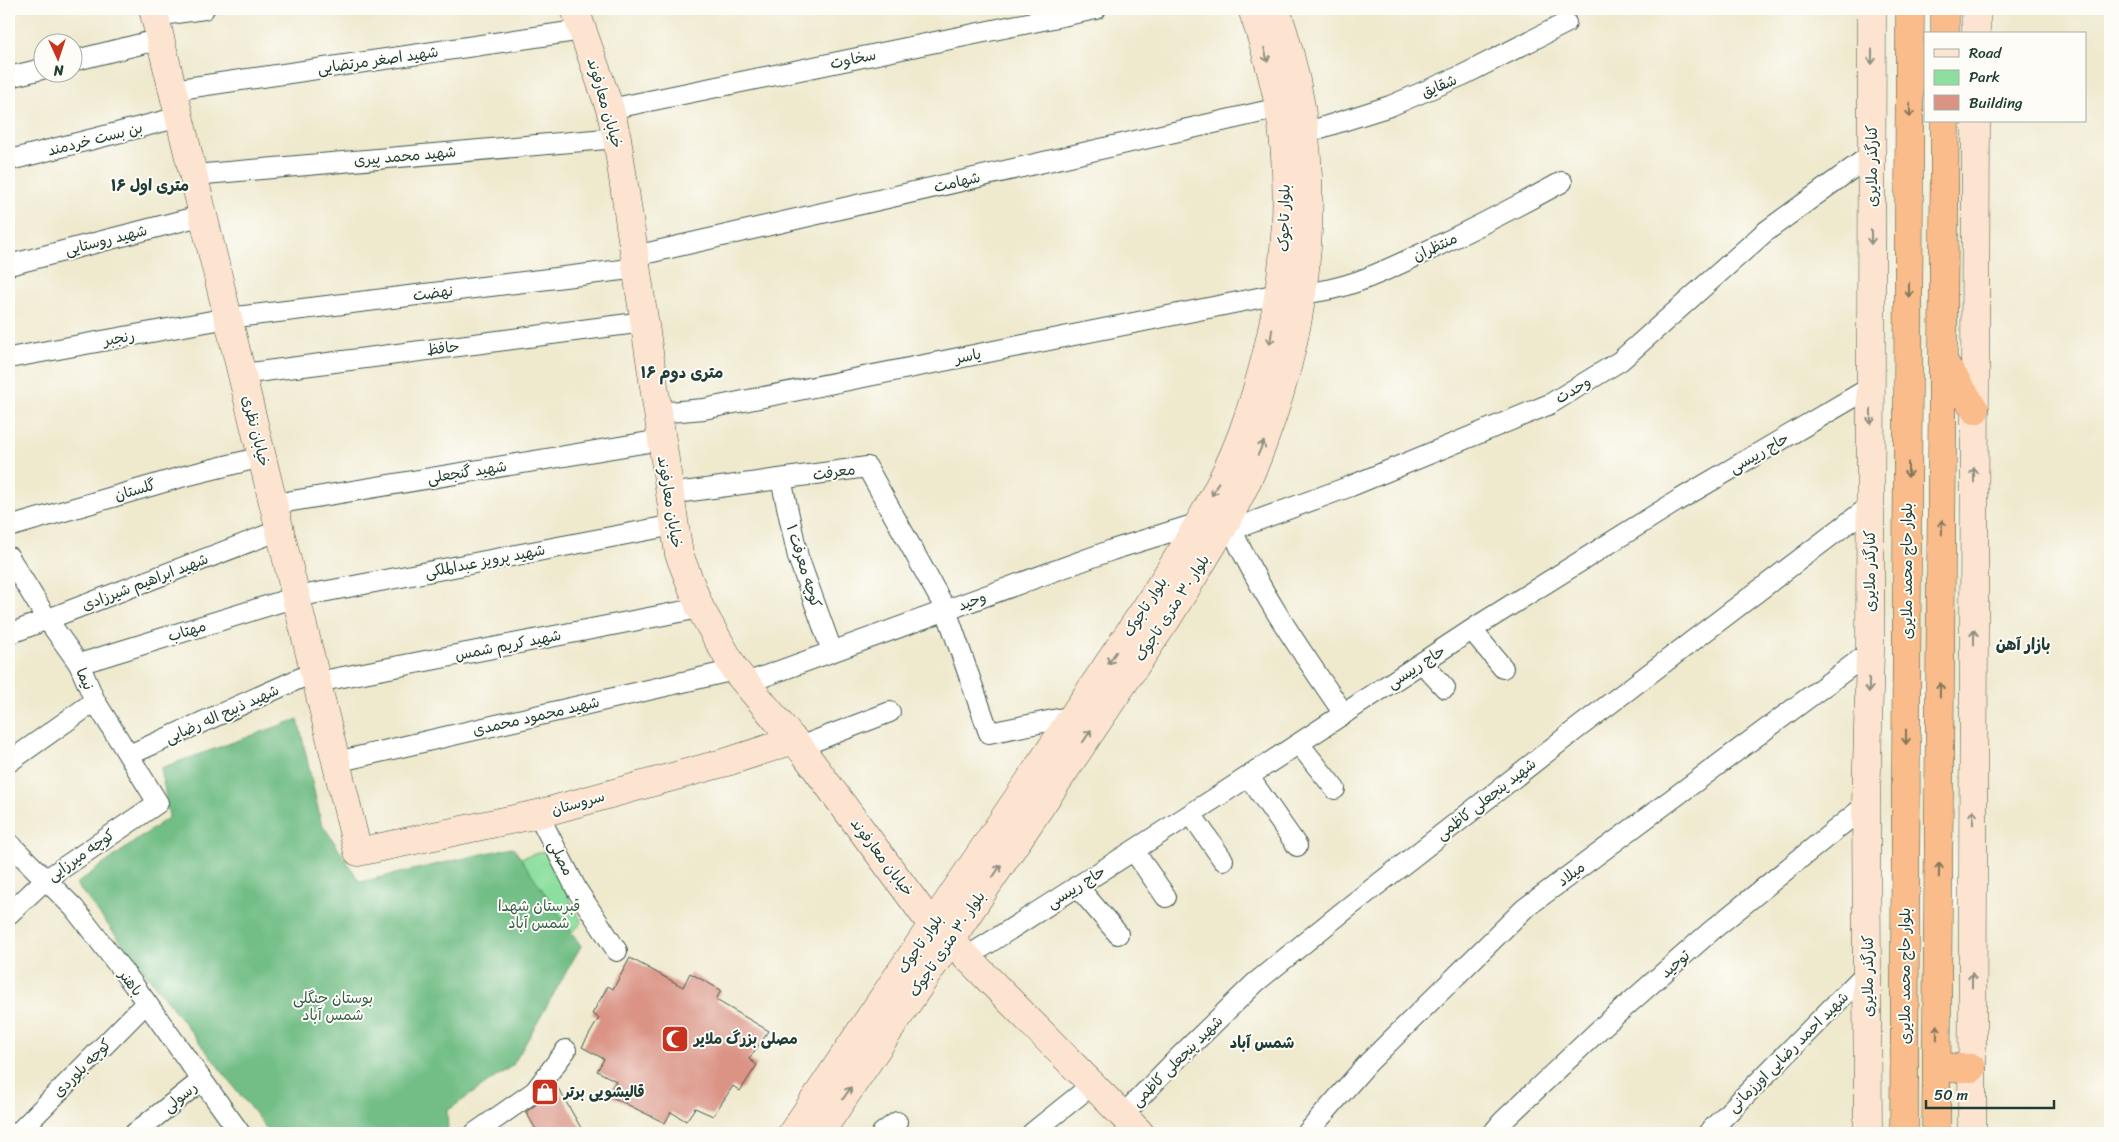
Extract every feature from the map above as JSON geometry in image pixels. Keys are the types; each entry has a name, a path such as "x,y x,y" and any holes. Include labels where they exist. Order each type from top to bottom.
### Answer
{"highway":[{"name":"بلوار حاج محمد ملایری","path":"1904,1133 1910,9"},
{"path":"1945,9 1945,32"},
{"path":"1936,1133 1945,122"},
{"path":"1944,362 1975,410"},
{"path":"1937,1068 1972,1068"}],"street":[{"path":"82,56 156,21 204,9"},
{"name":"سخاوت","path":"610,109 1096,9"},
{"name":"بلوار تاجوک","path":"1252,9 1262,39 1279,108 1286,185 1283,263 1290,294"},
{"name":"بلوار ۳۰ متری تاجوک","path":"820,1133 1167,619 1263,444 1292,356 1290,294 1307,265 1309,185 1302,104 1276,9"},
{"name":"کنارگذر ملایری","path":"1868,1133 1866,805 1870,652 1872,9"},
{"path":"1976,9 1976,32"},
{"name":"خیابان معارفوند","path":"579,19 610,109 617,138 637,262 657,413 679,554 700,608 740,677 796,744 950,940 1093,1084 1131,1125"},
{"name":"شهید اصغر مرتضایی","path":"173,90 579,19"},
{"name":"خیابان نظری","path":"156,21 358,852"},
{"name":"شقایق","path":"1305,133 1390,106 1463,75 1566,23"},
{"path":"9,77 32,71"},
{"name":"شهامت","path":"637,262 1279,108"},
{"name":"بن بست خردمند","path":"10,160 180,117"},
{"path":"1972,1133 1976,122"},
{"name":"شهید محمد پیری","path":"194,175 617,138"},
{"name":"وحدت","path":"1217,529 1351,486 1550,404 1620,361 1765,232 1872,154"},
{"name":"منتظران","path":"1290,294 1327,292 1369,278 1485,224 1562,182"},
{"name":"شهید روستایی","path":"9,265 204,215"},
{"name":"نهضت","path":"228,318 637,262"},
{"name":"یاسر","path":"657,413 704,409 1290,294"},
{"name":"رنجبر","path":"9,358 228,318"},
{"name":"حافظ","path":"242,374 644,322"},
{"name":"حاج رییسی","path":"950,940 1077,886 1249,777 1472,630 1677,501 1871,388"},
{"name":"شهید گنجعلی","path":"277,517 661,440"},
{"name":"گلستان","path":"9,527 184,476 262,456"},
{"name":"معرفت","path":"669,494 867,467 946,610"},
{"name":"کوچه معرفت ۱","path":"781,479 798,556 832,652"},
{"name":"شهید پنجعلی کاظمی","path":"1131,1125 1255,983 1570,734 1870,506"},
{"name":"شهید ابراهیم شیرزادی","path":"9,634 277,517"},
{"name":"شهید پرویز عبدالملکی","path":"296,597 674,525"},
{"path":"1217,529 1241,550 1291,636 1344,714"},
{"name":"بلوار تاجوک","path":"792,1133 950,940 1073,716 1147,606 1217,529"},
{"name":"وحید","path":"740,677 832,652 1112,550 1217,529"},
{"name":"نیما","path":"9,558 78,664 95,701 158,802"},
{"name":"مهتاب","path":"78,664 296,597"},
{"name":"شهید کریم شمس","path":"316,677 700,608"},
{"path":"946,610 989,733 1073,716"},
{"path":"1472,630 1503,668"},
{"name":"میلاد","path":"1308,1133 1368,1063 1524,909 1870,652"},
{"path":"1422,663 1445,688"},
{"name":"شهید ذبیح اله رضایی","path":"129,756 316,677"},
{"name":"شهید محمود محمدی","path":"336,762 740,677"},
{"path":"9,762 95,701"},
{"path":"796,744 890,712"},
{"name":"سروستان","path":"358,852 538,814 796,744"},
{"path":"1299,744 1335,789"},
{"path":"1249,777 1297,846"},
{"name":"کوچه میرزایی","path":"9,914 45,880 158,802"},
{"name":"توحید","path":"1493,1133 1502,1122 1600,1029 1704,938 1866,805"},
{"name":"مصلی","path":"538,814 577,890 617,951"},
{"path":"1191,814 1223,860"},
{"name":"باهنر","path":"9,843 74,908 146,1003 240,1133"},
{"path":"1134,851 1166,897"},
{"path":"1077,886 1118,934"},
{"name":"شهید احمد رضایی اورزمانی","path":"1708,1133 1868,971"},
{"name":"کوچه بلوردی","path":"18,1133 146,1003"},
{"path":"475,1133 535,1091 566,1050"},
{"name":"رسولی","path":"135,1133 202,1080"},
{"path":"1032,1133 1093,1084"}],"green space":[{"name":"بوستان جنگلی شمس آباد","path":"298,719 321,822 360,882 513,847 581,946 513,1065 447,1111 448,1133 270,1133 76,884 169,817 161,768"},
{"name":"قبرستان شهدا شمس آباد","path":"545,851 582,923 556,946 484,868"}],"building":[{"name":"مصلی بزرگ ملایر","path":"630,958 683,987 690,973 721,990 716,1000 769,1031 749,1059 757,1065 740,1091 733,1086 713,1116 695,1108 686,1121 671,1112 665,1123 608,1095 616,1081 597,1071 604,1059 582,1047 599,1018 592,1014 608,986 613,989"},
{"path":"558,1088 584,1133 538,1133 526,1112"}],"place":[{"name":"مصلی بزرگ ملایر","path":"675,1039"},
{"name":"قالیشویی برتر","path":"545,1092"}],"district":[{"name":"۱۶ متری اول","path":"150,185"},
{"name":"۱۶ متری دوم","path":"682,372"},
{"name":"بازار آهن","path":"2023,644"},
{"name":"شمس آباد","path":"1262,1042"}]}
